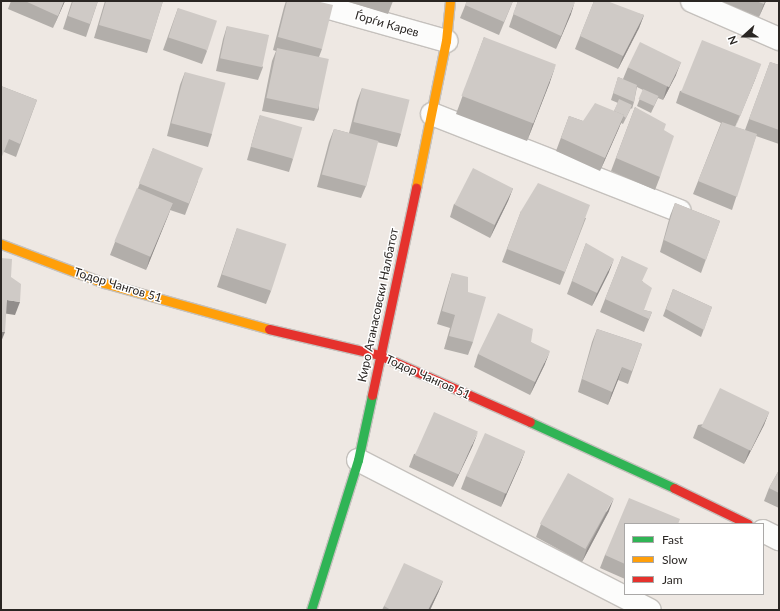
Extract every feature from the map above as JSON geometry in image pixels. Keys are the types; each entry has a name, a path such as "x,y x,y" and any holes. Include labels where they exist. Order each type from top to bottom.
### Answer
{"street":[{"name":"Ѓорѓи Карев","path":"304,1 446,41"},
{"name":"Киро Атанасовски Налбатот","path":"311,610 358,460 379,355 432,114 446,41 450,1"},
{"path":"692,1 779,39"},
{"path":"432,114 680,212"},
{"name":"Тодор Чангов 51","path":"1,244 104,282 289,335 379,355 598,452 746,523"},
{"path":"358,460 650,610"},
{"path":"764,532 779,539"}],"building":[{"path":"25,1 64,1 58,16"},
{"path":"73,1 98,1 90,24 68,16"},
{"path":"106,1 163,1 151,40 99,25"},
{"path":"287,1 316,1 333,5 322,49 278,37"},
{"path":"467,1 513,1 504,22 465,5"},
{"path":"518,1 575,1 561,36 513,14"},
{"path":"594,1 607,1 644,15 623,56 580,36"},
{"path":"756,1 765,1 764,4"},
{"path":"178,8 217,21 207,50 168,37"},
{"path":"227,26 269,35 262,67 220,58"},
{"path":"484,37 556,65 533,123 461,96"},
{"path":"702,40 761,64 740,116 681,92"},
{"path":"640,42 681,62 669,87 628,67"},
{"path":"277,48 329,59 318,109 266,98"},
{"path":"770,62 779,65 779,130 749,119"},
{"path":"185,72 226,83 212,134 171,123"},
{"path":"618,77 637,85 634,102 613,93"},
{"path":"1,86 37,100 20,144 9,139 1,159"},
{"path":"362,88 410,100 401,134 354,122"},
{"path":"643,89 659,96 654,106 639,99"},
{"path":"619,99 632,105 626,118 623,116 624,115 614,111"},
{"path":"595,103 624,115 605,158 561,138 569,116 583,121"},
{"path":"635,107 666,124 664,130 674,136 660,177 616,158"},
{"path":"260,115 302,127 293,159 251,147"},
{"path":"722,122 757,134 737,197 698,181"},
{"path":"334,129 378,141 366,186 322,174"},
{"path":"153,148 203,168 189,203 139,183"},
{"path":"473,168 513,188 494,225 454,205"},
{"path":"538,183 590,205 565,272 507,249 521,211"},
{"path":"137,188 173,203 150,257 114,241"},
{"path":"675,203 720,221 706,260 664,240"},
{"path":"237,228 286,244 271,291 222,275"},
{"path":"586,243 614,259 597,293 572,281"},
{"path":"622,256 648,268 642,281 652,288 644,310 652,312 649,319 605,299"},
{"path":"1,258 12,259 11,277 21,284 20,302 7,300 5,332 1,332"},
{"path":"452,273 468,277 468,292 486,297 473,342 449,336 455,315 442,311"},
{"path":"673,289 712,307 704,330 666,309"},
{"path":"498,313 533,329 531,342 550,351 535,382 478,354"},
{"path":"597,329 642,344 632,371 622,367 612,392 582,379"},
{"path":"720,388 769,412 751,451 701,427"},
{"path":"434,412 478,432 459,474 415,455"},
{"path":"485,433 525,451 506,494 466,476"},
{"path":"779,470 779,493 769,488"},
{"path":"568,473 613,498 585,549 540,524"},
{"path":"629,498 680,519 678,523 624,523 624,564 605,555"},
{"path":"404,563 443,581 428,610 391,610 384,606"}],"traffic: fast":[{"path":"311,610 358,460 372,395"},
{"path":"530,422 674,488"}],"traffic: slow":[{"path":"416,188 446,41 450,1"},
{"path":"1,244 104,283 269,329"}],"traffic: jam":[{"path":"372,395 416,188"},
{"path":"269,329 379,355 530,422"},
{"path":"674,488 746,523"}]}
